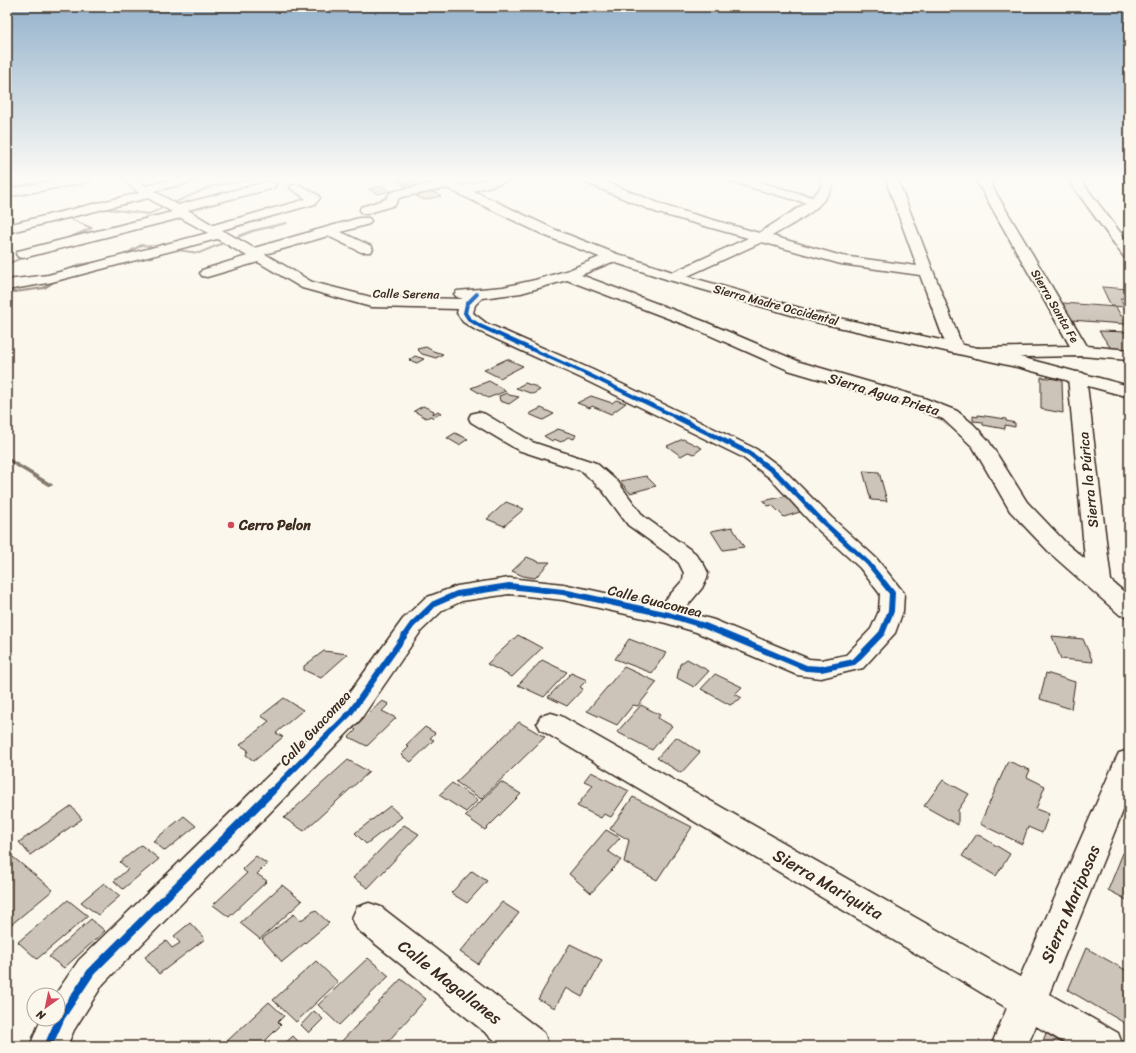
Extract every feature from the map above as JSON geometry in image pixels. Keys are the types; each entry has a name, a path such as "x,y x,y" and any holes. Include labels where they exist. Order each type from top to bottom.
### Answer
{"street":[{"path":"23,254 122,227"},
{"name":"Calle Serena","path":"208,227 307,286 371,302 408,304 472,299 539,285 570,276 612,257"},
{"path":"7,285 48,279 231,227"},
{"path":"207,273 338,227"},
{"name":"Sierra Madre Occidental","path":"539,227 612,257 674,277 822,318 978,353 1077,377 1129,392"},
{"path":"722,227 855,263 927,272"},
{"path":"674,277 760,238 778,227"},
{"path":"910,227 955,348"},
{"name":"Sierra Santa Fe","path":"1010,227 1082,351"},
{"path":"1113,227 1122,238 1129,254"},
{"path":"328,231 366,249"},
{"path":"7,238 48,279"},
{"name":"Sierra Agua Prieta","path":"570,276 698,324 794,366 917,402 950,415 966,428 981,444 1018,506 1059,549 1129,609"},
{"name":"Calle Guacomea","path":"48,1046 61,1017 91,972 350,713 412,624 434,604 457,594 509,586 563,592 670,615 705,626 806,668 821,669 854,662 882,633 891,611 892,593 868,564 823,522 777,474 749,453 587,374 480,326 469,319 465,313 472,299"},
{"path":"978,353 1082,351 1129,355"},
{"name":"Sierra la Púrica","path":"1077,377 1098,583"},
{"path":"478,418 525,446 590,468 608,485 629,510 635,521 680,552 690,563 696,573 695,581 690,588 675,601 670,615"},
{"name":"Sierra Mariquita","path":"551,723 1105,1046"},
{"name":"Sierra Mariposas","path":"1009,1046 1126,777"},
{"name":"Calle Magallanes","path":"369,918 531,1046"}],"building":[{"path":"1102,287 1129,289 1129,299 1120,298 1125,307 1111,306"},
{"path":"1063,303 1116,307 1121,316 1129,317 1129,326 1124,324 1071,320"},
{"path":"1099,331 1129,332 1129,351 1112,350"},
{"path":"426,347 443,354 436,358 422,354 417,349"},
{"path":"415,356 424,359 417,363 409,360"},
{"path":"507,359 523,366 500,378 484,370"},
{"path":"1041,377 1062,380 1063,413 1041,409"},
{"path":"489,381 506,391 488,398 471,388"},
{"path":"525,383 540,390 533,394 516,388"},
{"path":"507,393 509,395 519,397 509,404 500,401 499,396"},
{"path":"591,396 612,403 616,400 626,403 611,414 592,406 590,408 577,403"},
{"path":"423,406 434,411 433,414 438,411 441,413 433,418 431,416 426,418 414,411"},
{"path":"541,408 554,414 543,420 529,414"},
{"path":"978,415 1006,419 1006,421 1015,423 1015,427 1005,425 1005,429 983,425 983,422 973,421 973,416 978,417"},
{"path":"558,429 576,435 574,439 568,437 561,442 554,439 552,441 544,436"},
{"path":"455,433 468,439 459,445 447,438"},
{"path":"683,439 702,448 694,454 688,452 681,456 667,446"},
{"path":"863,471 879,472 887,501 871,500"},
{"path":"646,476 656,486 630,493 620,481"},
{"path":"786,496 800,512 784,517 772,505 768,506 763,501"},
{"path":"506,502 524,509 504,526 487,519"},
{"path":"732,527 744,547 723,550 711,531"},
{"path":"527,557 539,562 550,562 535,578 523,576 512,571"},
{"path":"518,635 542,648 512,677 487,664"},
{"path":"1052,636 1083,639 1093,662 1061,659"},
{"path":"629,639 666,653 652,673 615,659"},
{"path":"324,651 348,654 321,678 304,670 304,666"},
{"path":"687,659 709,671 694,687 677,678 680,664"},
{"path":"542,660 567,672 544,697 518,685"},
{"path":"624,667 657,682 638,706 633,705 617,725 587,711"},
{"path":"571,673 587,680 580,687 583,689 567,706 548,697"},
{"path":"1046,673 1075,682 1071,709 1040,699"},
{"path":"715,674 742,687 735,694 742,698 730,705 701,689"},
{"path":"284,698 303,710 276,733 283,737 254,761 246,755 248,750 240,745 269,721 261,716"},
{"path":"382,701 389,704 382,711 396,718 367,746 349,737 356,730 353,728"},
{"path":"641,705 660,715 658,718 672,726 652,750 617,732"},
{"path":"519,722 545,737 481,799 456,782"},
{"path":"425,727 435,733 430,738 434,740 411,762 401,755 409,747 406,745"},
{"path":"676,737 700,752 681,773 657,758"},
{"path":"348,760 369,772 304,831 284,818"},
{"path":"1008,761 1030,770 1027,777 1045,786 1036,809 1049,814 1042,833 1028,827 1022,844 980,824"},
{"path":"591,772 629,791 611,817 604,814 601,818 577,806 593,785 584,781"},
{"path":"943,780 969,794 958,810 958,825 924,806"},
{"path":"501,782 521,794 485,830 465,816"},
{"path":"452,783 478,800 466,812 439,795"},
{"path":"633,797 692,827 657,880 624,862 629,840 610,829"},
{"path":"71,806 82,819 30,855 19,842"},
{"path":"390,806 402,817 366,844 355,833"},
{"path":"184,816 196,826 165,851 153,841"},
{"path":"404,825 419,834 368,888 353,878"},
{"path":"606,830 620,838 608,851 621,860 591,893 569,874"},
{"path":"977,834 1010,854 996,876 962,856"},
{"path":"141,845 159,859 123,889 114,881 128,869 120,862"},
{"path":"8,853 53,890 7,928 7,854"},
{"path":"1123,853 1129,856 1129,901 1108,890"},
{"path":"256,856 267,864 257,874 267,881 229,917 213,905 247,873 242,869"},
{"path":"472,871 487,881 467,903 451,893"},
{"path":"104,883 120,896 98,915 81,902"},
{"path":"282,885 302,901 260,939 240,923"},
{"path":"68,900 88,916 37,959 18,942"},
{"path":"502,902 519,913 478,964 460,952"},
{"path":"315,910 329,923 282,962 262,939 294,914 300,921"},
{"path":"91,919 105,931 64,968 49,957"},
{"path":"190,923 205,939 159,974 145,957 166,941 172,948 180,943 174,936"},
{"path":"570,944 602,960 582,997 566,988 555,1008 538,999"},
{"path":"1086,948 1129,972 1128,1025 1068,990"},
{"path":"368,958 389,976 339,1025 318,1005"},
{"path":"316,961 338,982 296,1022 273,1000"},
{"path":"401,979 426,999 384,1046 337,1046"},
{"path":"269,1002 284,1016 278,1022 281,1025 260,1046 228,1046 225,1043"},
{"path":"314,1011 323,1019 309,1033 301,1025"},
{"path":"1046,1033 1067,1046 1041,1046"},
{"path":"293,1036 303,1046 282,1046"}],"waterway":[{"path":"62,241 92,228 90,227"},
{"path":"117,259 141,245 199,253 252,231 268,227"},
{"path":"7,264 30,255"},
{"path":"7,293 44,288 78,265 106,261"},
{"path":"7,459 50,485"}],"cycle path":[{"path":"48,1046 61,1017 91,972 350,713 412,625 434,604 457,594 509,586 563,592 669,615 705,626 806,668 821,669 854,662 882,633 891,611 892,593 868,563 823,522 777,474 749,453 587,374 480,326 469,319 465,313 467,304 477,294"}],"place":[{"name":"Cerro Pelon","path":"231,525"}]}
